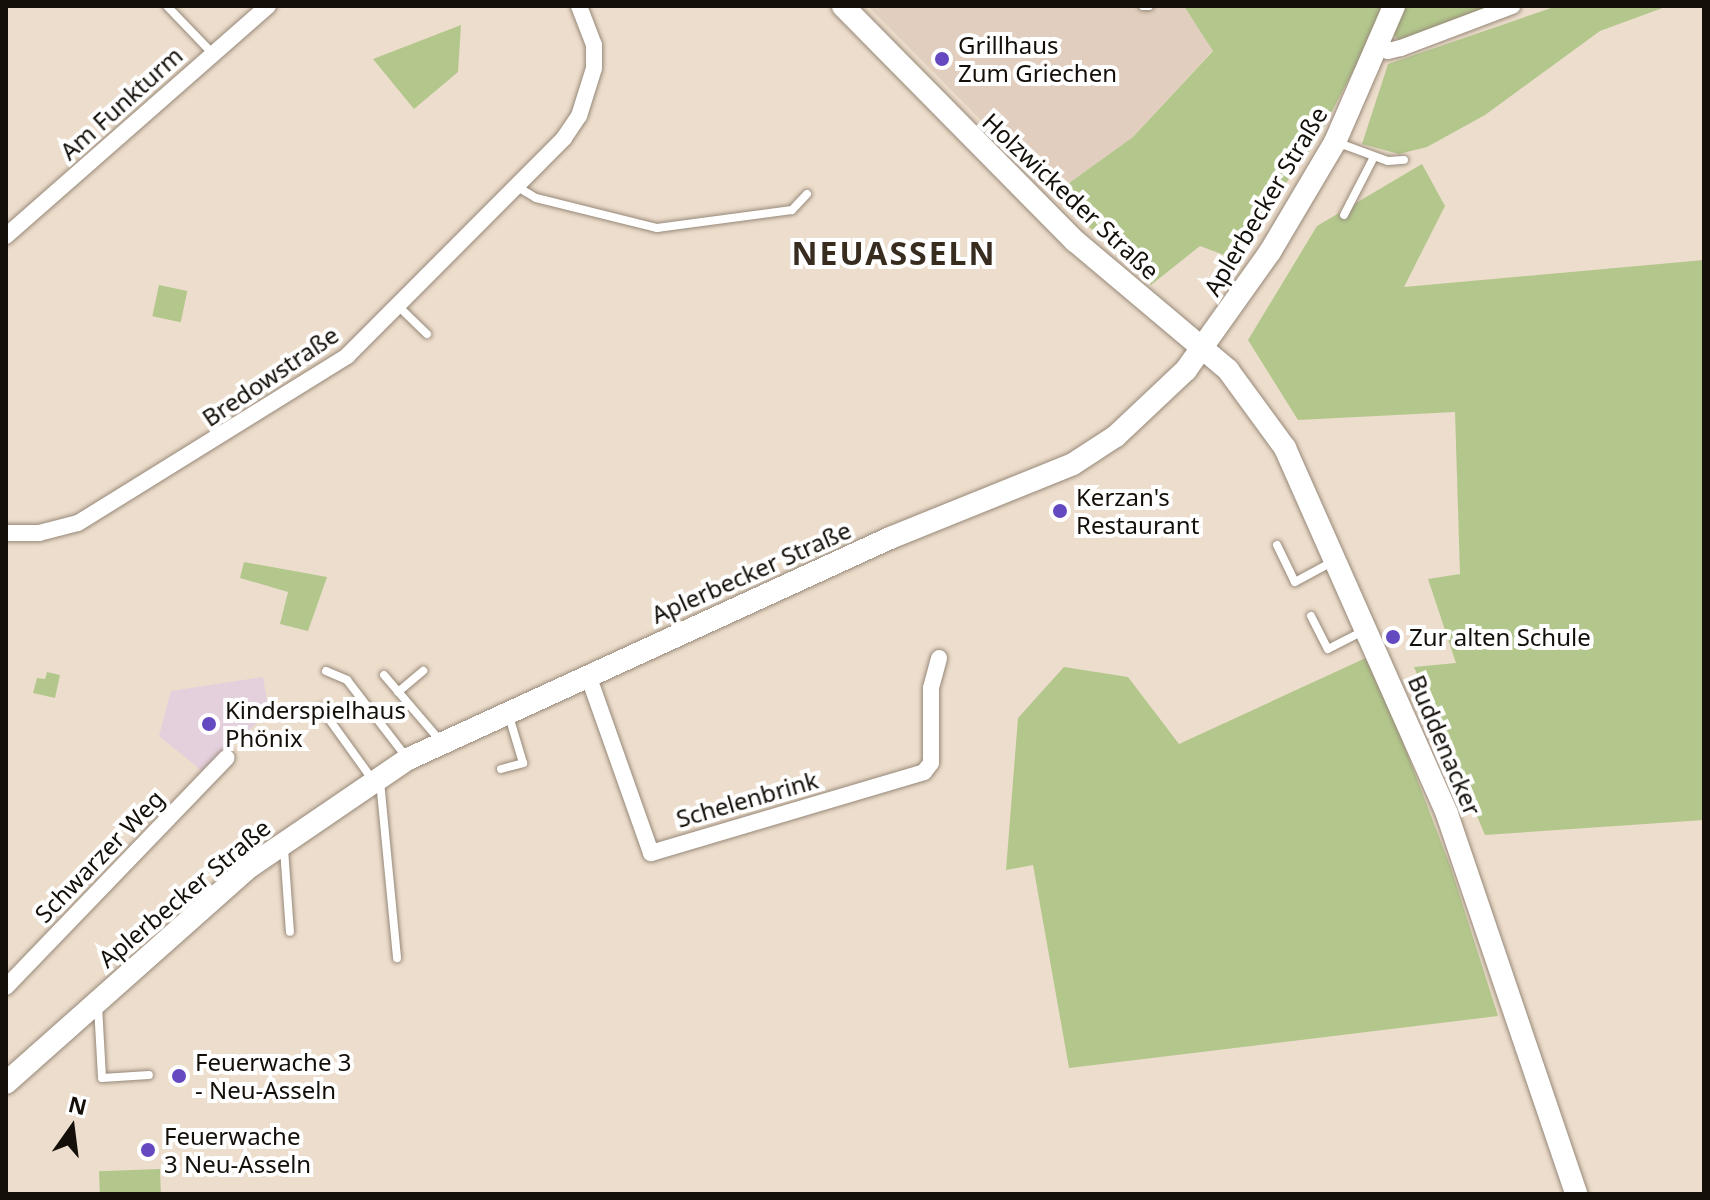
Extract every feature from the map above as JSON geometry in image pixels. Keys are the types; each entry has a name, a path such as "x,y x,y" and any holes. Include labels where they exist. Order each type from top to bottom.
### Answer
{"main road":[{"name":"Holzwickeder Straße","path":"843,6 1063,230 1203,349"},
{"name":"Aplerbecker Straße","path":"6,1083 283,842 408,759 890,538 1073,464 1139,416 1203,349 1270,252 1335,142 1394,6"},
{"name":"Buddenacker","path":"1203,349 1262,411 1285,448 1368,629 1468,868 1576,1194"}],"street":[{"name":"Am Funkturm","path":"6,236 268,6"},
{"name":"Bredowstraße","path":"6,533 52,530 101,510 347,356 564,138 589,95 594,45 579,6"},
{"path":"1376,45 1401,48 1512,6"},
{"name":"Schelenbrink","path":"588,675 651,853 924,772 931,763 931,688 939,658"},
{"name":"Schwarzer Weg","path":"8,980 226,758"}],"lane":[{"path":"167,6 213,54"},
{"path":"1335,142 1374,157 1404,160"},
{"path":"1344,215 1374,157"},
{"path":"516,186 536,198 657,228 792,210 807,194"},
{"path":"399,307 427,334"},
{"path":"1277,545 1295,582 1337,559"},
{"path":"1311,616 1328,649 1368,629"},
{"path":"326,671 347,680 408,759"},
{"path":"398,692 423,671"},
{"path":"384,675 443,743"},
{"path":"321,708 376,778 397,958"},
{"path":"501,769 523,763 507,712"},
{"path":"283,842 290,932"},
{"path":"97,1002 102,1078 149,1075"}],"shaded area":[{"path":"868,6 1184,6 1213,50 1133,137 1054,194"},
{"name":"Kinderspielhaus Phönix","path":"263,677 269,713 202,771 159,736 171,691"}],"green space":[{"path":"1184,6 1387,6 1317,140 1232,258 1200,246 1151,285 1054,194 1133,137 1213,51"},
{"path":"1405,6 1495,6 1399,41 1393,33"},
{"path":"1557,6 1668,6 1600,31 1485,115 1427,147 1399,154 1362,144 1388,64"},
{"path":"461,25 458,72 414,109 373,59"},
{"path":"1422,164 1445,206 1404,287 1704,260 1704,820 1485,835 1414,667 1456,663 1428,579 1460,574 1455,412 1298,420 1248,340 1317,226"},
{"path":"159,285 187,291 181,322 152,316"},
{"path":"244,562 327,577 308,631 280,624 288,592 240,578"},
{"path":"1370,656 1451,868 1498,1016 1069,1068 1033,865 1006,870 1018,718 1064,667 1128,677 1179,744"},
{"path":"47,672 60,675 55,698 33,693 37,678 45,679"},
{"path":"160,1169 161,1194 100,1194 99,1171"}],"place":[{"name":"Grillhaus Zum Griechen","path":"942,59"},
{"name":"Kerzan's Restaurant","path":"1060,511"},
{"name":"Zur alten Schule","path":"1393,637"},
{"name":"Kinderspielhaus Phönix","path":"209,724"},
{"name":"Feuerwache 3 - Neu-Asseln","path":"179,1076"},
{"name":"Feuerwache 3 Neu-Asseln","path":"148,1150"}],"district":[{"name":"NEUASSELN","path":"894,253"}]}
